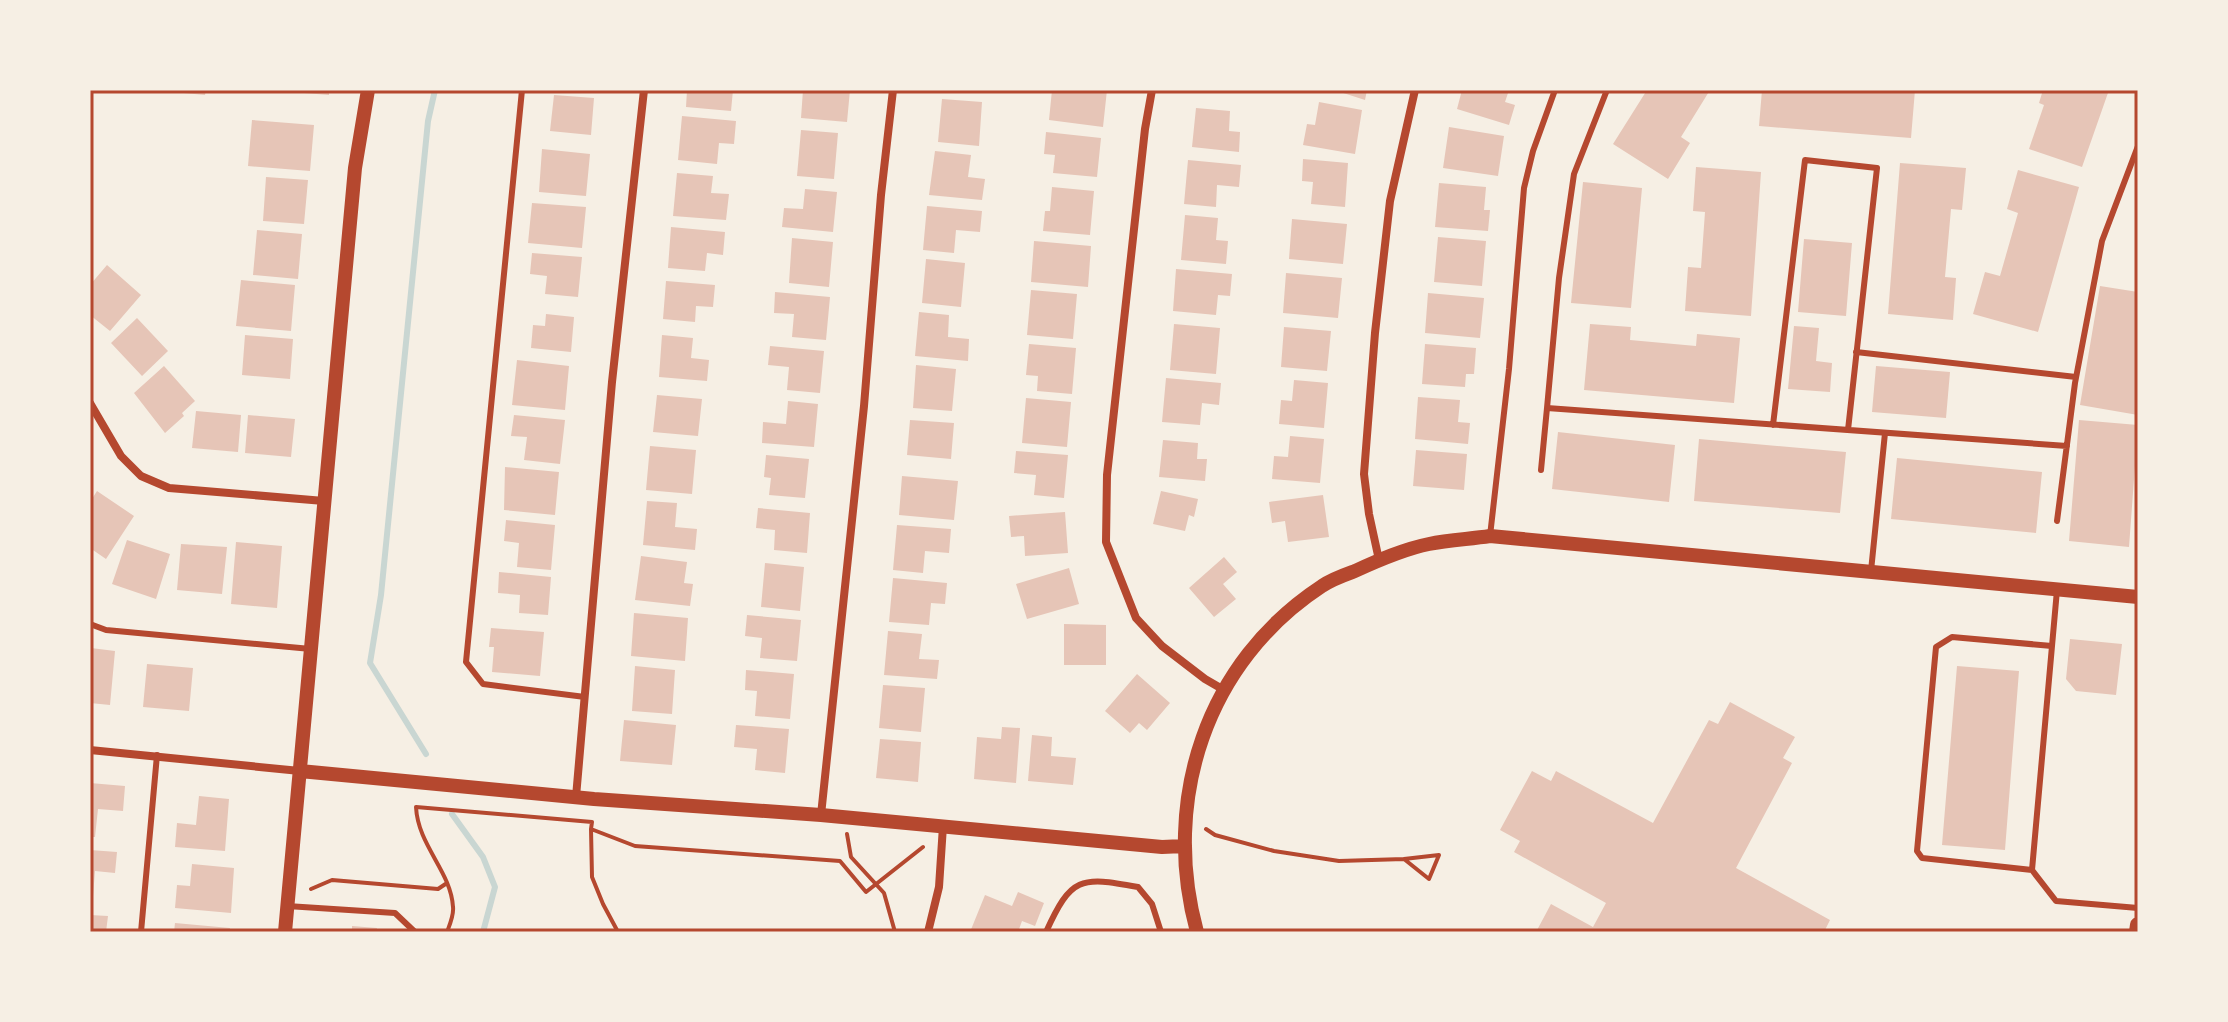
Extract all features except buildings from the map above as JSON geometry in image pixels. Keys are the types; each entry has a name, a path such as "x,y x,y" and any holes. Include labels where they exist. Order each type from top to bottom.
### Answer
{"main road":[{"path":"2137,932 2138,925"}],"street":[{"path":"285,932 355,168 368,90"},
{"path":"576,797 612,382 644,90"},
{"path":"821,815 893,90"},
{"path":"1152,90 1145,129 1109,459 1106,542 1136,618 1162,646 1224,690"},
{"path":"1379,560 1364,474 1375,333 1390,201 1415,90"},
{"path":"90,403 121,456 141,476 169,488 324,501"},
{"path":"1197,932 1189,904 1184,826 1198,745 1224,690 1238,665 1281,617 1324,584 1379,560 1428,544 1490,536 2138,597"},
{"path":"90,750 576,797 821,815 1162,847 1184,846"},
{"path":"928,932 939,887 943,826"}],"lane":[{"path":"522,90 466,662 483,684 585,697"},
{"path":"1490,536 1509,369 1524,188 1533,151 1555,90"},
{"path":"1541,470 1559,278 1574,174 1607,90"},
{"path":"2057,521 2076,377 2102,241 2138,146"},
{"path":"1773,425 1805,160 1877,168 1848,430"},
{"path":"2129,172 2138,175"},
{"path":"1856,352 2076,377"},
{"path":"1547,408 2067,446"},
{"path":"1871,571 1885,433"},
{"path":"2057,589 2032,870 2056,901 2138,908"},
{"path":"90,624 106,630 311,649"},
{"path":"2032,870 1922,858 1917,851 1936,647 1952,637 2052,646"},
{"path":"141,932 157,755"},
{"path":"1046,932 1070,889 1093,880 1138,887 1152,904 1161,932"},
{"path":"287,906 395,913 415,932"}],"path":[{"path":"447,932 454,911 447,883 426,846 417,822 416,807 592,822 592,877 618,932"},
{"path":"591,829 635,846 840,861 866,892 923,847"},
{"path":"1206,829 1215,835 1274,851 1339,861 1439,855 1429,879 1404,859"},
{"path":"847,834 851,857 884,893 895,932"},
{"path":"311,889 332,880 438,889 447,883"}],"waterway":[{"path":"426,754 370,663 381,595 428,121 435,90"},
{"path":"452,814 483,857 495,887 483,932"}]}
